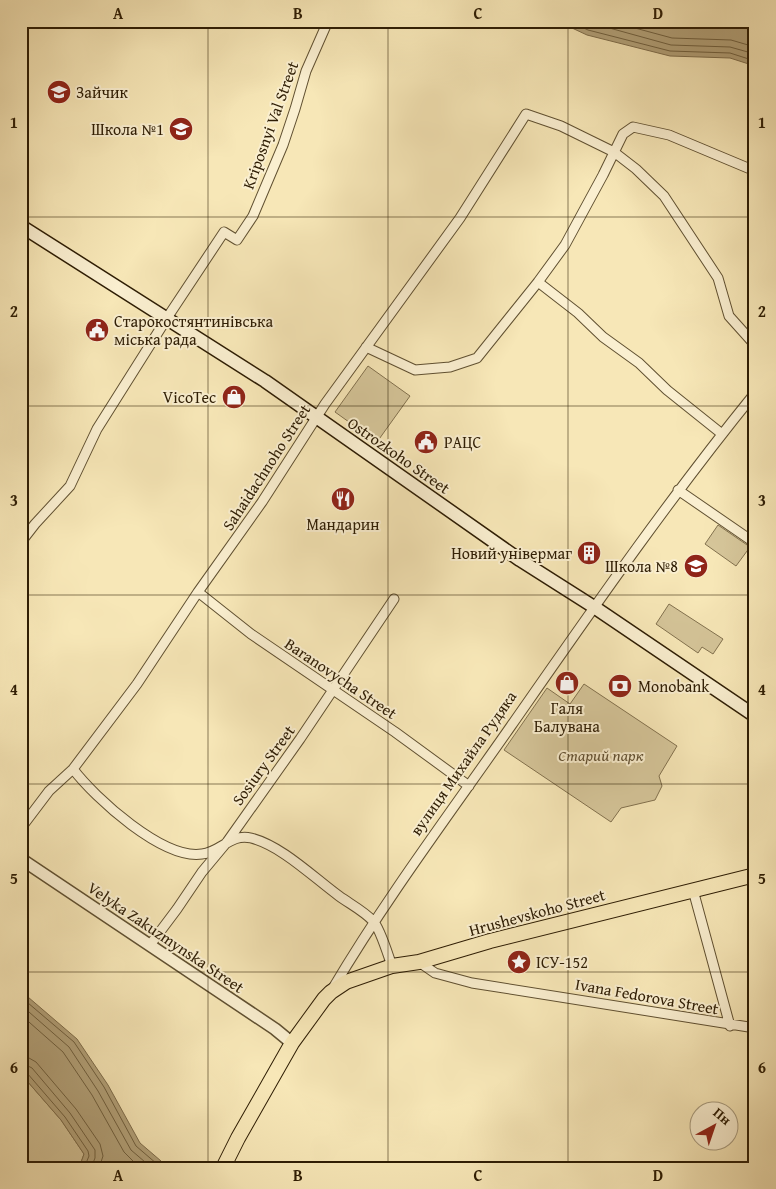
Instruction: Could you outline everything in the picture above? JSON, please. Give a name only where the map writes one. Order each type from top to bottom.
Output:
[{"type":"main road","name":"Ostrozkoho Street","points":[[21,226],[317,416],[520,560],[594,607],[755,716]]},
{"type":"main road","name":"Hrushevskoho Street","points":[[331,992],[361,976],[392,966],[419,962],[490,942],[755,875]]},
{"type":"main road","name":"вулиця Михайла Рудяка","points":[[223,1168],[292,1043],[316,1009],[331,992]]},
{"type":"street","name":"Kriposnyi Val Street","points":[[21,542],[70,486],[97,429],[224,232],[237,240],[253,216],[283,145],[306,71],[328,21]]},
{"type":"street","name":"Sahaidachnoho Street","points":[[21,828],[49,791],[73,769],[136,684],[198,592],[232,546],[317,416],[460,218],[526,114],[561,126],[614,152]]},
{"type":"street","points":[[366,347],[415,370],[450,368],[477,358],[538,282],[565,244],[623,134],[633,127],[669,134],[755,171]]},
{"type":"street","points":[[614,152],[664,196],[718,278],[729,316],[755,345]]},
{"type":"street","points":[[538,282],[639,363],[667,390],[722,434]]},
{"type":"street","name":"вулиця Михайла Рудяка","points":[[331,992],[374,921],[594,607],[678,490],[755,393]]},
{"type":"street","points":[[678,490],[755,542]]},
{"type":"street","name":"Baranovycha Street","points":[[198,592],[251,634],[395,732],[469,786]]},
{"type":"street","name":"Sosiury Street","points":[[150,945],[202,872],[227,842],[394,600]]},
{"type":"street","points":[[73,769],[82,782],[127,822],[159,844],[186,854],[200,855],[213,852],[238,837],[250,838],[268,845],[300,866],[374,921],[392,966]]},
{"type":"street","name":"Velyka Zakuzmynska Street","points":[[21,859],[275,1029],[292,1043]]},
{"type":"street","points":[[693,890],[730,1026]]},
{"type":"street","name":"Ivana Fedorova Street","points":[[419,962],[435,972],[472,983],[730,1026],[755,1028]]},
{"type":"green space","points":[[368,366],[410,396],[377,442],[335,412]]},
{"type":"green space","points":[[718,525],[750,547],[736,566],[705,544]]},
{"type":"green space","points":[[669,604],[723,639],[713,654],[702,647],[698,653],[656,624]]},
{"type":"green space","name":"Старий парк","points":[[584,684],[677,746],[659,776],[662,786],[655,800],[621,808],[611,822],[504,750],[547,688],[570,704]]},
{"type":"green space","points":[[21,1074],[61,1120],[84,1154],[79,1168],[21,1168]]},
{"type":"water","points":[[557,21],[755,21],[755,66],[730,58],[670,56],[587,35]]},
{"type":"water","points":[[21,991],[77,1039],[108,1085],[140,1143],[161,1161],[164,1168],[79,1168],[84,1154],[61,1120],[21,1074]]},
{"type":"place","name":"Зайчик","points":[[59,92]]},
{"type":"place","name":"Школа №1","points":[[181,129]]},
{"type":"place","name":"Старокостянтинівська міська рада","points":[[97,330]]},
{"type":"place","name":"VicoTec","points":[[234,397]]},
{"type":"place","name":"РАЦС","points":[[426,442]]},
{"type":"place","name":"Мандарин","points":[[343,499]]},
{"type":"place","name":"Новий універмаг","points":[[589,553]]},
{"type":"place","name":"Школа №8","points":[[696,566]]},
{"type":"place","name":"Галя Балувана","points":[[567,683]]},
{"type":"place","name":"Monobank","points":[[620,686]]},
{"type":"place","name":"ІСУ-152","points":[[519,962]]}]
